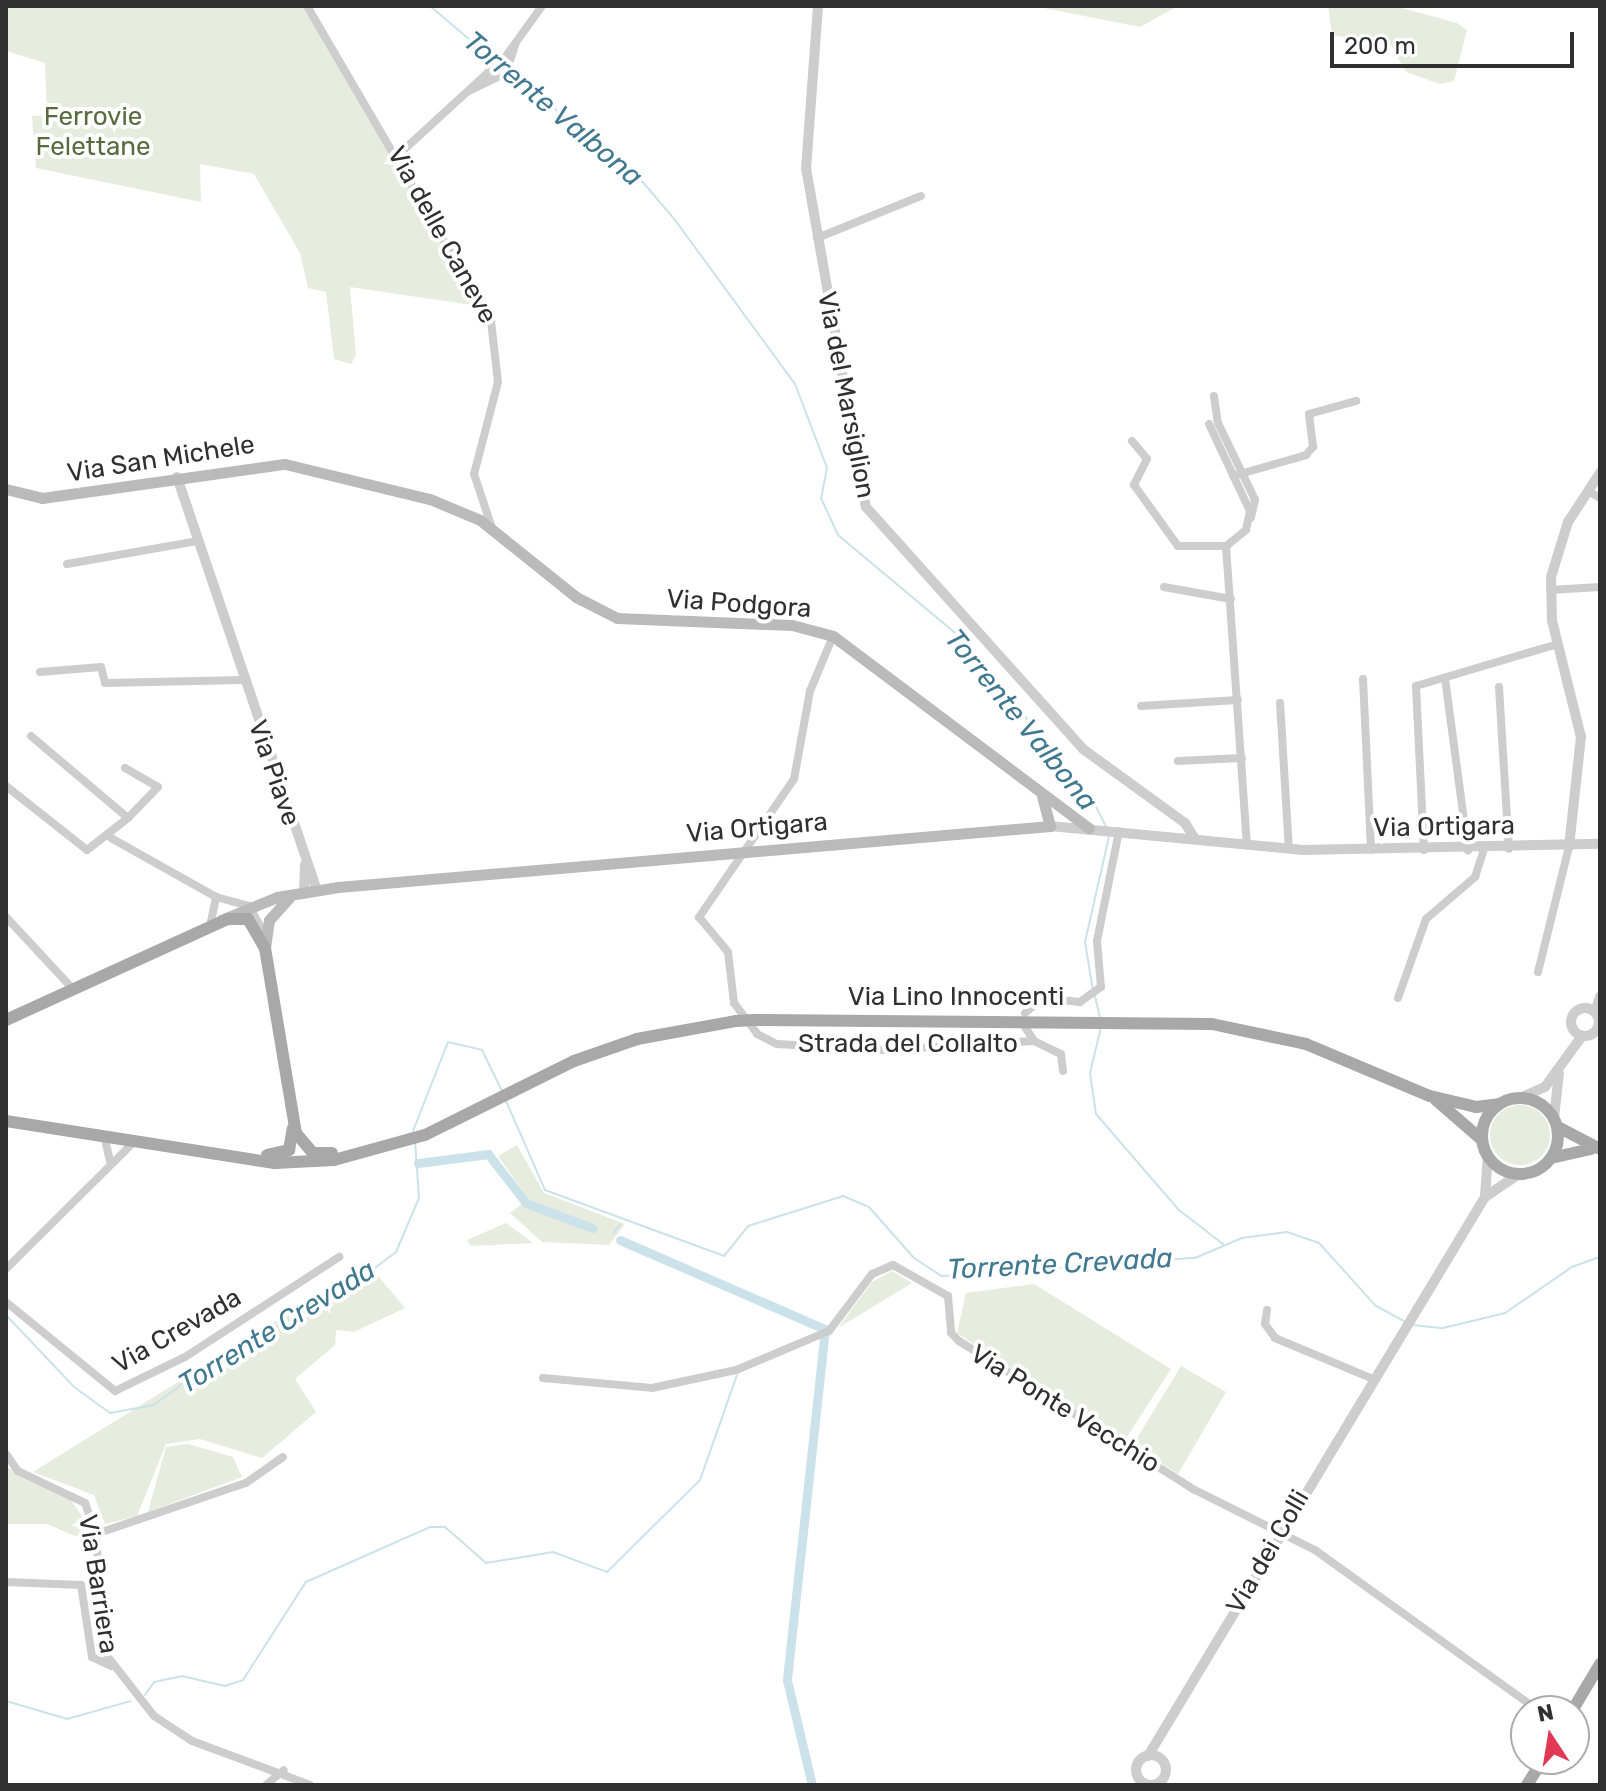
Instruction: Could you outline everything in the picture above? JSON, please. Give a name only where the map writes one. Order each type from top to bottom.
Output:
[{"type":"main road","name":"Via San Michele","points":[[6,489],[42,498],[257,465],[311,466],[430,499],[492,528],[576,597]]},
{"type":"main road","name":"Via Podgora","points":[[576,597],[617,618],[792,625],[833,636],[1057,809],[1093,828]]},
{"type":"main road","points":[[1041,797],[1052,826]]},
{"type":"main road","points":[[1052,826],[1057,809]]},
{"type":"main road","name":"Via Ortigara","points":[[305,893],[398,881],[1052,826]]},
{"type":"main road","points":[[6,1020],[249,906],[305,893]]},
{"type":"main road","points":[[228,1154],[280,1155],[291,1146],[293,1121],[265,948],[271,915],[305,893]]},
{"type":"main road","points":[[209,926],[248,919],[265,948]]},
{"type":"main road","name":"Via Lino Innocenti","points":[[377,1148],[425,1135],[518,1089],[637,1039],[755,1020],[1115,1019],[1259,1032],[1373,1071],[1430,1096],[1476,1107],[1499,1104]]},
{"type":"main road","name":"Via Lino Innocenti","points":[[1430,1096],[1483,1141]]},
{"type":"main road","points":[[1520,1098],[1540,1103],[1556,1122],[1599,1149],[1551,1158],[1519,1174],[1488,1155],[1483,1141],[1486,1120],[1499,1104],[1520,1098]]},
{"type":"main road","points":[[6,1121],[101,1131],[228,1154],[310,1163],[377,1148]]},
{"type":"main road","points":[[293,1121],[313,1153],[377,1148]]},
{"type":"main road","points":[[1551,1158],[1556,1122]]},
{"type":"main road","points":[[1582,1695],[1600,1664]]},
{"type":"street","name":"Via delle Caneve","points":[[307,6],[397,156],[496,336],[496,395],[474,474],[492,528]]},
{"type":"street","points":[[397,156],[502,60],[542,6]]},
{"type":"street","name":"Via del Marsiglion","points":[[818,6],[806,153],[853,461],[872,516],[1083,749],[1185,823],[1195,839]]},
{"type":"street","points":[[466,93],[509,70],[516,43]]},
{"type":"street","points":[[817,238],[921,196]]},
{"type":"street","points":[[1214,396],[1218,423],[1251,518],[1226,546],[1247,845]]},
{"type":"street","points":[[1238,474],[1306,455],[1313,447],[1309,414],[1356,401]]},
{"type":"street","points":[[1209,424],[1238,474]]},
{"type":"street","points":[[1132,441],[1147,459],[1134,485],[1178,546],[1226,546]]},
{"type":"street","points":[[1538,972],[1569,847],[1567,823],[1581,737],[1558,644],[1550,590],[1561,539],[1600,473]]},
{"type":"street","name":"Via Piave","points":[[177,477],[305,865],[305,893]]},
{"type":"street","points":[[1588,491],[1600,498]]},
{"type":"street","points":[[67,564],[197,541]]},
{"type":"street","points":[[1164,587],[1231,599]]},
{"type":"street","points":[[1550,590],[1600,587]]},
{"type":"street","name":"Strada del Collalto","points":[[833,636],[810,691],[798,771],[699,917],[728,952],[734,1003],[762,1038],[883,1050],[1034,1041]]},
{"type":"street","points":[[1424,850],[1415,691],[1445,678],[1558,644]]},
{"type":"street","points":[[40,672],[101,667],[105,683],[243,680]]},
{"type":"street","points":[[1445,678],[1468,850]]},
{"type":"street","points":[[1363,679],[1371,850]]},
{"type":"street","points":[[1499,687],[1509,850]]},
{"type":"street","points":[[1141,706],[1238,700]]},
{"type":"street","points":[[1280,703],[1289,849]]},
{"type":"street","points":[[31,736],[128,818]]},
{"type":"street","points":[[1178,761],[1242,758]]},
{"type":"street","points":[[6,786],[87,850],[111,838],[158,787],[125,768]]},
{"type":"street","points":[[1549,847],[1567,823]]},
{"type":"street","name":"Via Ortigara","points":[[1052,826],[1289,849],[1509,850],[1600,844]]},
{"type":"street","points":[[1025,1013],[1042,998],[1089,998],[1098,991],[1097,941],[1116,831]]},
{"type":"street","points":[[111,838],[216,897],[249,906],[261,920],[265,948]]},
{"type":"street","points":[[1398,998],[1426,919],[1475,877],[1484,850]]},
{"type":"street","points":[[209,926],[216,897]]},
{"type":"street","points":[[6,917],[73,989]]},
{"type":"street","points":[[1520,1098],[1545,1087],[1560,1068],[1578,1034],[1574,1014],[1591,1011],[1599,999]]},
{"type":"street","points":[[1578,1034],[1597,1029],[1591,1011]]},
{"type":"street","points":[[1025,1027],[1034,1041],[1058,1050],[1063,1071]]},
{"type":"street","points":[[1556,1122],[1560,1068]]},
{"type":"street","points":[[101,1131],[110,1161]]},
{"type":"street","points":[[6,1269],[110,1161],[144,1138]]},
{"type":"street","points":[[1485,1197],[1488,1155]]},
{"type":"street","points":[[1485,1197],[1519,1174]]},
{"type":"street","name":"Via dei Colli","points":[[1132,1785],[1136,1773],[1166,1727],[1280,1529],[1485,1197]]},
{"type":"street","name":"Via Crevada","points":[[6,1302],[97,1382],[125,1388],[339,1257]]},
{"type":"street","name":"Via Ponte Vecchio","points":[[543,1378],[652,1388],[736,1370],[829,1331],[872,1274],[893,1265],[948,1296],[951,1333],[959,1341],[1195,1490],[1280,1529]]},
{"type":"street","points":[[1267,1310],[1265,1324],[1275,1338],[1373,1379]]},
{"type":"street","name":"Via Barriera","points":[[6,1454],[18,1471],[85,1503],[96,1534],[101,1636],[111,1666]]},
{"type":"street","points":[[96,1534],[246,1483],[283,1457]]},
{"type":"street","points":[[1280,1529],[1516,1695]]},
{"type":"street","name":"Via Barriera","points":[[6,1582],[81,1585],[92,1657],[111,1666],[173,1731],[284,1770],[310,1785]]},
{"type":"street","name":"Via dei Colli","points":[[1136,1773],[1148,1785],[1165,1776],[1162,1761],[1166,1727]]},
{"type":"street","points":[[1148,1756],[1162,1761]]},
{"type":"street","points":[[266,1785],[284,1770]]},
{"type":"green space","name":"Ferrovie Felettane","points":[[6,6],[303,6],[479,306],[350,287],[356,355],[351,364],[334,359],[326,292],[308,288],[300,253],[254,174],[200,164],[201,202],[36,168],[32,116],[47,115],[45,63],[6,51]]},
{"type":"green space","points":[[1034,6],[1178,6],[1140,27]]},
{"type":"green space","points":[[1328,6],[1395,6],[1457,23],[1467,30],[1454,81],[1440,84],[1406,72],[1391,45],[1332,35]]},
{"type":"green space","points":[[1520,1105],[1532,1107],[1541,1114],[1548,1123],[1548,1147],[1541,1156],[1532,1163],[1520,1165],[1508,1163],[1499,1156],[1492,1147],[1490,1135],[1492,1123],[1499,1114],[1508,1107]]},
{"type":"green space","points":[[517,1145],[544,1193],[625,1224],[609,1245],[542,1242],[510,1213],[528,1199],[498,1156]]},
{"type":"green space","points":[[506,1223],[533,1243],[471,1246],[467,1240]]},
{"type":"green space","points":[[368,1264],[405,1308],[354,1332],[336,1330],[335,1345],[295,1379],[316,1412],[262,1458],[200,1439],[166,1444],[137,1516],[105,1524],[94,1495],[33,1472]]},
{"type":"green space","points":[[892,1271],[912,1283],[838,1328],[872,1282]]},
{"type":"green space","points":[[1034,1284],[1171,1369],[1123,1443],[957,1333],[966,1293]]},
{"type":"green space","points":[[1181,1366],[1226,1392],[1178,1474],[1133,1445]]},
{"type":"green space","points":[[188,1444],[233,1457],[242,1477],[148,1512],[166,1447]]},
{"type":"green space","points":[[6,1467],[66,1493],[91,1529],[75,1536],[47,1524],[6,1524]]},
{"type":"waterway","name":"Torrente Valbona","points":[[430,6],[496,62]]},
{"type":"waterway","name":"Torrente Valbona","points":[[510,73],[635,173],[675,220],[795,384],[827,468],[821,498],[838,535],[960,637],[1091,797],[1106,826]]},
{"type":"waterway","name":"Torrente Valbona","points":[[1093,990],[1085,942],[1109,836]]},
{"type":"waterway","name":"Torrente Valbona","points":[[1095,996],[1100,1017]]},
{"type":"waterway","name":"Torrente Valbona","points":[[1101,1027],[1090,1073],[1096,1114],[1179,1210],[1223,1244]]},
{"type":"waterway","name":"Torrente Crevada","points":[[413,1131],[448,1042],[482,1050],[502,1091]]},
{"type":"waterway","name":"Torrente Crevada","points":[[506,1101],[545,1190],[724,1256],[748,1226],[843,1196],[869,1207],[914,1258],[942,1276],[1195,1258],[1242,1238],[1287,1232],[1319,1243],[1376,1306],[1404,1321]]},
{"type":"waterway","name":"Torrente Crevada","points":[[6,1315],[74,1387],[110,1413],[154,1405],[218,1357],[343,1292],[396,1252],[419,1198],[415,1141]]},
{"type":"waterway","points":[[418,1163],[488,1154],[526,1203],[592,1228]]},
{"type":"waterway","points":[[613,1233],[620,1225]]},
{"type":"waterway","points":[[620,1240],[825,1329],[787,1680],[812,1785]]},
{"type":"waterway","name":"Torrente Crevada","points":[[1413,1325],[1443,1328],[1505,1313],[1572,1267],[1600,1257]]},
{"type":"waterway","points":[[145,1695],[154,1682],[182,1676],[225,1686],[243,1680],[306,1582],[430,1527],[445,1527],[486,1563],[553,1552],[607,1572],[700,1480],[737,1375]]},
{"type":"waterway","points":[[6,1701],[67,1719],[131,1701]]}]
